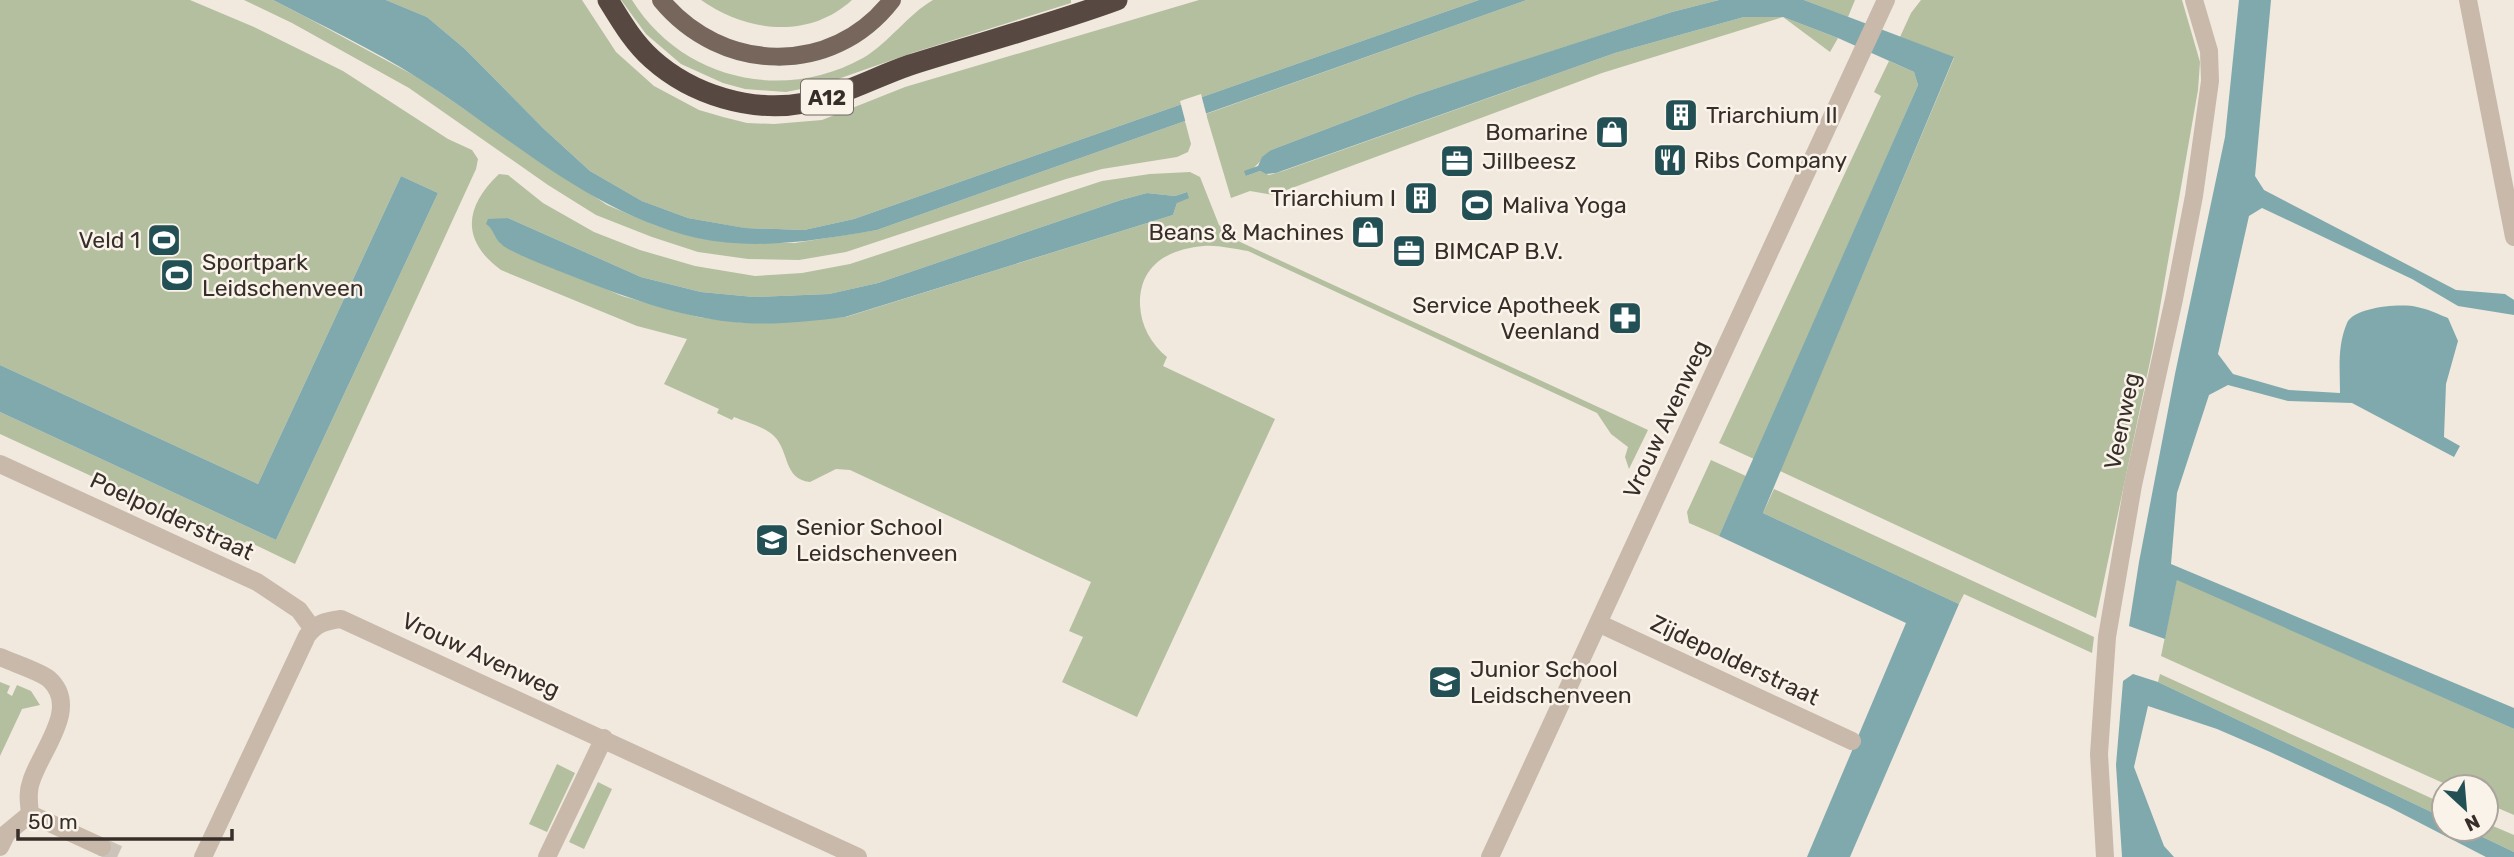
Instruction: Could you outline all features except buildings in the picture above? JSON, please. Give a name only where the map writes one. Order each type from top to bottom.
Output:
[{"type":"highway","name":"A12","points":[[608,0],[624,27],[640,46],[652,59],[677,76],[704,91],[722,97],[776,105],[821,99],[910,65],[1117,0]]},
{"type":"main road","points":[[661,0],[679,20],[706,39],[741,53],[774,57],[805,54],[836,44],[862,29],[892,0]]},
{"type":"street","name":"Vrouw Avenweg","points":[[1493,856],[1886,0]]},
{"type":"street","name":"Veenweg","points":[[2105,857],[2099,754],[2107,636],[2133,485],[2194,196],[2210,81],[2209,51],[2194,0]]},
{"type":"street","points":[[2468,0],[2514,237]]},
{"type":"street","name":"Poelpolderstraat","points":[[0,464],[257,582],[299,610],[312,628]]},
{"type":"street","name":"Vrouw Avenweg","points":[[312,628],[326,621],[341,619],[858,857]]},
{"type":"street","name":"Zijdepolderstraat","points":[[1598,623],[1852,741]]},
{"type":"street","points":[[203,857],[312,628]]},
{"type":"street","points":[[0,657],[49,679],[62,700],[61,714],[31,782],[28,796],[30,814]]},
{"type":"street","points":[[547,857],[604,738]]},
{"type":"street","points":[[0,847],[7,833],[30,814]]},
{"type":"street","points":[[30,814],[102,847]]},
{"type":"green space","name":"Sportpark Leidschenveen","points":[[0,0],[190,0],[254,27],[343,71],[448,139],[472,150],[478,159],[476,169],[295,564],[247,541],[241,545],[0,434],[0,412],[276,540],[438,193],[401,176],[258,484],[0,365]]},
{"type":"green space","points":[[244,0],[273,0],[304,16],[417,77],[607,205],[657,226],[699,238],[746,243],[795,243],[877,230],[1185,121],[1191,144],[1188,152],[1177,157],[1102,169],[1066,179],[846,252],[799,260],[748,259],[698,252],[596,215],[548,185],[409,88],[292,23]]},
{"type":"green space","points":[[386,0],[582,0],[616,52],[654,86],[699,110],[747,123],[774,124],[822,120],[905,87],[1199,0],[1479,0],[854,219],[804,230],[744,228],[688,218],[642,201],[590,171],[465,49],[427,17]]},
{"type":"green space","points":[[621,0],[632,0],[653,27],[677,49],[705,65],[736,76],[767,80],[800,79],[832,72],[863,58],[933,0],[1071,0],[1071,3],[821,85],[786,92],[745,89],[723,83],[681,64],[646,34]]},
{"type":"green space","points":[[701,0],[852,0],[835,13],[816,21],[777,27],[738,19]]},
{"type":"green space","points":[[1527,0],[1719,0],[1672,12],[1416,95],[1271,150],[1246,176],[1260,171],[1269,175],[1283,171],[1615,53],[1744,17],[1783,17],[1602,73],[1273,195],[1250,191],[1231,198],[1206,114]]},
{"type":"green space","points":[[1804,0],[1855,0],[1848,17]]},
{"type":"green space","points":[[1921,0],[2182,0],[2200,62],[2198,90],[2153,347],[2096,618],[1780,471],[1954,58],[1900,37],[1911,13]]},
{"type":"green space","points":[[1783,17],[1838,38],[1830,52]]},
{"type":"green space","points":[[1889,61],[1914,72],[1918,85],[1754,459],[1719,443],[1881,96],[1874,92]]},
{"type":"green space","points":[[1190,172],[1200,177],[1219,225],[1238,241],[1648,430],[1629,469],[1625,457],[1628,447],[1611,434],[1597,413],[1248,251],[1204,246],[1167,256],[1150,270],[1144,280],[1140,305],[1148,334],[1167,357],[1163,366],[1275,419],[1137,717],[1062,682],[1083,637],[1069,631],[1091,582],[850,470],[836,469],[810,482],[801,480],[791,470],[779,442],[770,433],[734,417],[732,420],[717,413],[719,409],[664,384],[687,339],[637,326],[501,270],[479,247],[472,224],[474,211],[487,186],[499,174],[508,175],[543,203],[594,232],[640,250],[695,266],[755,276],[802,273],[850,264],[1102,181]],"holes":[[[1187,192],[1177,203],[1173,215],[846,317],[745,323],[698,317],[622,296],[501,244],[491,227],[494,220],[508,218],[641,277],[701,292],[754,297],[829,294],[878,283],[1147,193],[1175,196]]]},
{"type":"green space","points":[[1711,460],[1746,476],[1719,536],[1689,523],[1687,512]]},
{"type":"green space","points":[[1774,489],[2094,637],[2092,653],[1964,594],[1959,604],[1763,513]]},
{"type":"green space","points":[[2177,579],[2514,729],[2514,815],[2500,809],[2500,773],[2430,773],[2430,777],[2161,656]]},
{"type":"green space","points":[[2160,674],[2430,798],[2430,811],[2158,682]]},
{"type":"green space","points":[[0,682],[10,686],[7,693],[12,696],[17,685],[31,691],[40,705],[22,709],[0,756]]},
{"type":"green space","points":[[557,764],[575,773],[547,832],[529,824]]},
{"type":"green space","points":[[598,782],[612,789],[584,849],[569,842]]},
{"type":"green space","points":[[2500,829],[2514,835],[2514,852],[2495,843],[2500,843]]},
{"type":"water","points":[[273,0],[386,0],[427,17],[465,49],[590,171],[642,201],[688,218],[745,228],[804,230],[854,219],[1479,0],[1527,0],[877,230],[787,243],[742,244],[697,238],[658,227],[621,211],[552,170],[401,67]]},
{"type":"water","points":[[1719,0],[1804,0],[1954,57],[1763,513],[1959,604],[1850,857],[1807,857],[1906,623],[1719,536],[1918,85],[1914,72],[1783,17],[1744,17],[1615,53],[1276,173],[1266,174],[1260,171],[1246,176],[1244,171],[1258,166],[1262,157],[1271,150],[1416,95],[1672,12]]},
{"type":"water","points":[[2239,0],[2271,0],[2255,176],[2264,190],[2456,290],[2505,294],[2514,300],[2514,315],[2458,306],[2412,279],[2262,208],[2249,216],[2218,354],[2233,374],[2289,390],[2340,393],[2342,341],[2351,318],[2368,310],[2390,306],[2425,309],[2448,318],[2458,341],[2446,384],[2444,437],[2460,446],[2454,457],[2352,403],[2288,401],[2228,385],[2209,395],[2177,493],[2171,564],[2514,708],[2514,729],[2177,580],[2165,639],[2129,626],[2175,374],[2225,137]]},
{"type":"water","points":[[401,176],[438,193],[276,540],[0,412],[0,365],[258,484]]},
{"type":"water","points":[[1187,192],[1189,198],[1177,203],[1173,215],[845,317],[782,323],[721,321],[630,298],[513,251],[499,242],[486,224],[488,219],[508,218],[641,277],[701,292],[754,297],[829,294],[878,283],[1121,200],[1147,193],[1175,196]]},
{"type":"water","points":[[2133,674],[2158,682],[2430,811],[2430,828],[2268,751],[2217,729],[2148,706],[2134,767],[2164,846],[2174,857],[2122,857],[2116,765],[2123,681]]},
{"type":"water","points":[[2459,843],[2495,843],[2514,852],[2514,857],[2486,857]]},
{"type":"pier","points":[[1201,94],[1207,117],[1186,124],[1180,101]]},
{"type":"tunnel","points":[[102,847],[124,857]]},
{"type":"place","name":"Triarchium II","points":[[1681,115]]},
{"type":"place","name":"Bomarine","points":[[1612,132]]},
{"type":"place","name":"Ribs Company","points":[[1670,160]]},
{"type":"place","name":"Jillbeesz","points":[[1457,161]]},
{"type":"place","name":"Triarchium I","points":[[1421,198]]},
{"type":"place","name":"Maliva Yoga","points":[[1477,205]]},
{"type":"place","name":"Beans & Machines","points":[[1368,232]]},
{"type":"place","name":"Veld 1","points":[[164,240]]},
{"type":"place","name":"BIMCAP B.V.","points":[[1409,251]]},
{"type":"place","name":"Sportpark Leidschenveen","points":[[177,275]]},
{"type":"place","name":"Service Apotheek Veenland","points":[[1625,318]]},
{"type":"place","name":"Senior School Leidschenveen","points":[[772,540]]},
{"type":"place","name":"Junior School Leidschenveen","points":[[1445,682]]}]
